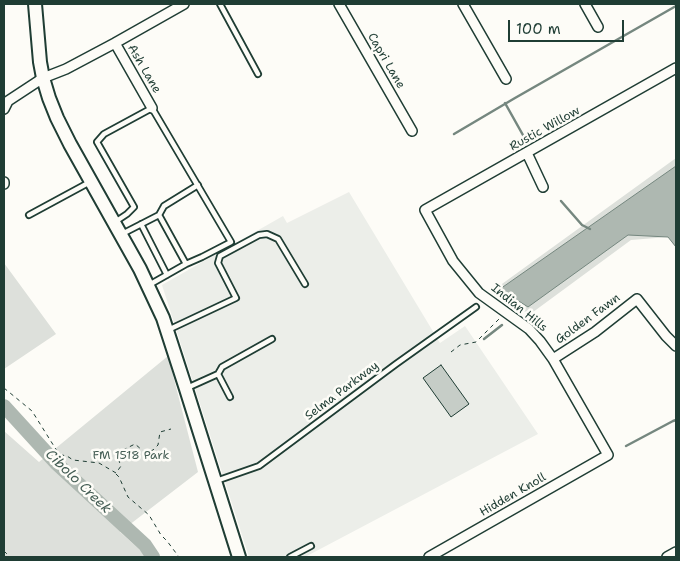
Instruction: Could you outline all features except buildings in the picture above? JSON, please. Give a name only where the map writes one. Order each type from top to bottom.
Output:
[{"type":"main road","points":[[36,4],[40,62],[43,78],[57,118],[148,285],[167,331],[239,557]]},
{"type":"street","points":[[4,110],[8,101],[43,78],[66,69],[184,4]]},
{"type":"street","name":"Capri Lane","points":[[339,4],[412,131]]},
{"type":"street","points":[[463,4],[506,79]]},
{"type":"street","points":[[585,4],[598,28]]},
{"type":"street","name":"Ash Lane","points":[[115,43],[152,108]]},
{"type":"street","name":"Rustic Willow","points":[[425,210],[676,68]]},
{"type":"street","points":[[527,153],[543,187]]},
{"type":"street","name":"Indian Hills","points":[[425,210],[453,261],[479,293],[529,330],[540,341],[553,359],[608,455]]},
{"type":"street","name":"Golden Fawn","points":[[553,359],[594,332],[637,299],[676,346]]},
{"type":"street","name":"Hidden Knoll","points":[[430,557],[608,455]]},
{"type":"street","points":[[667,557],[676,552]]},
{"type":"lane","points":[[220,4],[258,74]]},
{"type":"lane","points":[[114,223],[134,208],[97,142],[104,134],[152,108],[231,242],[148,285]]},
{"type":"lane","points":[[29,216],[91,181]]},
{"type":"lane","points":[[121,235],[159,215],[164,206],[198,185]]},
{"type":"lane","points":[[159,215],[186,264]]},
{"type":"lane","points":[[141,224],[167,274]]},
{"type":"lane","points":[[167,331],[236,298],[218,263],[220,256],[260,235],[267,234],[278,239],[305,284]]},
{"type":"lane","name":"Selma Parkway","points":[[215,481],[259,466],[476,307]]},
{"type":"lane","points":[[186,389],[218,374],[222,367],[272,339]]},
{"type":"lane","points":[[218,374],[230,397]]},
{"type":"lane","points":[[290,557],[311,546]]},
{"type":"path","points":[[451,352],[460,345],[476,342],[506,312]]},
{"type":"path","points":[[4,388],[32,411],[57,451],[62,455],[73,460],[99,463],[116,474],[128,496],[149,515],[178,557]]},
{"type":"path","points":[[116,474],[121,466],[117,456],[119,452],[135,444],[147,452],[153,450],[158,444],[160,432],[170,429]]},
{"type":"path","points":[[4,551],[10,557]]},
{"type":"shaded area","points":[[676,166],[676,247],[668,237],[628,235],[528,307],[500,289]]},
{"type":"shaded area","points":[[349,192],[440,343],[465,326],[538,434],[305,557],[249,557],[162,285],[283,216],[287,223]]},
{"type":"green space","points":[[676,158],[676,248],[668,237],[631,240],[529,315],[495,289]]},
{"type":"green space","points":[[4,263],[56,334],[4,369]]},
{"type":"green space","name":"FM 1518 Park","points":[[168,356],[198,472],[120,532],[148,557],[4,557],[4,431],[39,462]]},
{"type":"waterway","points":[[454,134],[676,6]]},
{"type":"waterway","points":[[505,103],[528,144]]},
{"type":"waterway","points":[[561,201],[582,225],[590,229]]},
{"type":"waterway","points":[[484,339],[502,325]]},
{"type":"waterway","name":"Cibolo Creek","points":[[4,406],[56,463],[145,545],[153,557]]},
{"type":"waterway","points":[[626,446],[676,420]]}]
